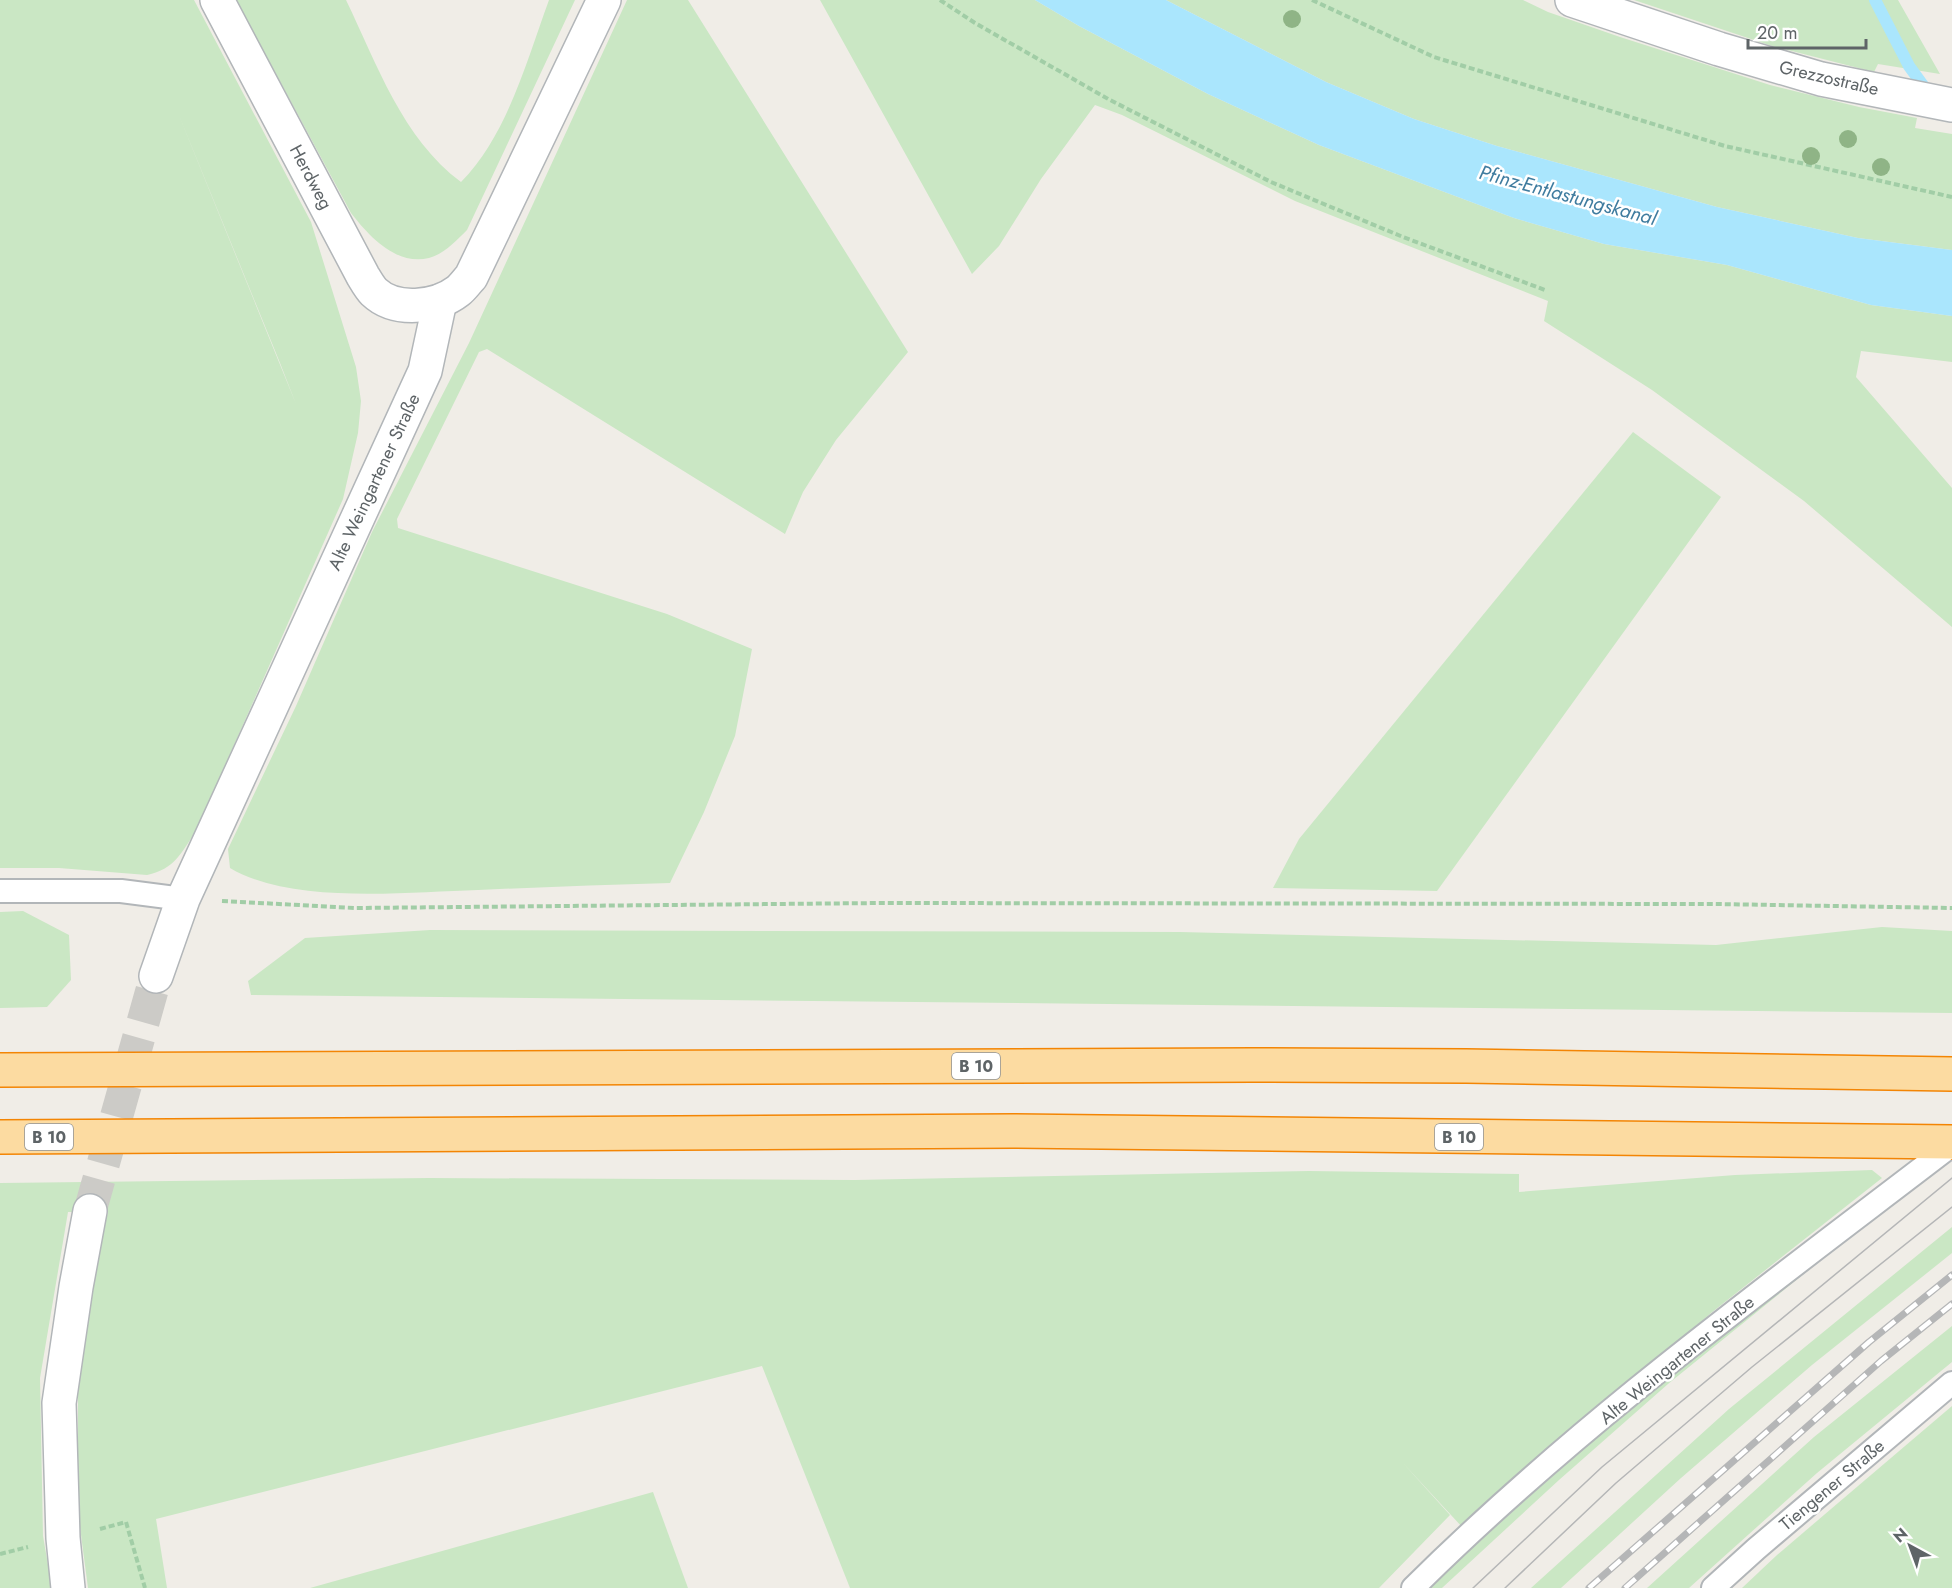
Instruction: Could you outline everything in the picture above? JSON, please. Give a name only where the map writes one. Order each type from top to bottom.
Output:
[{"type":"highway","name":"B 10","points":[[0,1070],[1288,1065],[1952,1074]]},
{"type":"highway","name":"B 10","points":[[0,1137],[1137,1131],[1952,1143]]},
{"type":"highway","points":[[0,1148],[99,1136]]},
{"type":"street","name":"Herdweg","points":[[217,0],[373,292],[390,302],[407,305],[440,301]]},
{"type":"street","points":[[440,301],[458,291],[471,277],[480,261],[604,0]]},
{"type":"street","name":"Grezzostraße","points":[[1572,0],[1821,79],[1952,105]]},
{"type":"street","name":"Alte Weingartener Straße","points":[[156,976],[183,899],[425,371],[440,301]]},
{"type":"street","points":[[68,1588],[63,1538],[59,1403],[90,1211]]},
{"type":"lane","points":[[0,891],[121,891],[183,899]]},
{"type":"lane","name":"Alte Weingartener Straße","points":[[1413,1588],[1450,1551],[1537,1474],[1630,1396],[1952,1143]]},
{"type":"lane","name":"Tiengener Straße","points":[[1713,1588],[1952,1383]]},
{"type":"path","points":[[940,0],[975,23],[1110,100],[1271,182],[1403,237],[1545,290]]},
{"type":"path","points":[[1312,0],[1434,57],[1725,146],[1952,197]]},
{"type":"path","points":[[183,899],[355,909],[880,903],[1715,904],[1952,908]]},
{"type":"path","points":[[63,1538],[126,1522],[145,1588]]},
{"type":"green space","points":[[0,0],[194,0],[311,222],[356,367],[361,401],[358,433],[343,499],[196,831],[181,853],[164,869],[147,875],[59,868],[0,868]],"holes":[[[176,108],[280,363],[296,404]]]},
{"type":"green space","points":[[236,0],[346,0],[380,74],[407,122],[440,164],[461,182],[491,143],[503,120],[524,72],[549,0],[575,0],[467,230],[440,253],[429,258],[417,259],[405,258],[384,247],[351,213]]},
{"type":"green space","points":[[627,0],[688,0],[908,352],[836,440],[803,492],[785,534],[487,349],[479,352],[397,519],[398,528],[667,614],[752,649],[735,736],[704,812],[670,883],[351,894],[317,892],[256,880],[230,868],[228,849],[296,706],[372,532],[469,343]]},
{"type":"green space","points":[[820,0],[1035,0],[1079,26],[1208,94],[1319,145],[1514,218],[1604,244],[1727,265],[1871,305],[1952,316],[1952,362],[1861,351],[1856,377],[1952,488],[1952,627],[1804,501],[1652,390],[1544,321],[1548,301],[1295,201],[1122,115],[1095,105],[1041,179],[999,246],[972,274]]},
{"type":"green space","points":[[1166,0],[1523,0],[1548,12],[1620,37],[1770,85],[1859,107],[1917,118],[1915,128],[1952,134],[1952,250],[1858,238],[1717,207],[1497,146],[1414,119],[1326,82]]},
{"type":"green space","points":[[1634,0],[1898,0],[1940,74],[1878,64],[1874,72],[1772,46]]},
{"type":"green space","points":[[1633,432],[1721,497],[1437,891],[1273,888],[1299,839]]},
{"type":"green space","points":[[23,911],[69,935],[71,980],[47,1007],[0,1008],[0,912]]},
{"type":"green space","points":[[1882,927],[1952,931],[1952,1013],[251,995],[248,981],[305,938],[430,930],[1180,932],[1716,945]]},
{"type":"green space","points":[[1872,1170],[1882,1178],[1711,1313],[1463,1528],[1403,1463],[1450,1515],[1379,1588],[850,1588],[762,1366],[156,1519],[167,1588],[88,1588],[78,1512],[78,1366],[94,1269],[108,1212],[68,1212],[40,1378],[43,1536],[52,1588],[0,1588],[0,1183],[429,1178],[855,1180],[1309,1171],[1519,1174],[1519,1192],[1735,1175]]},
{"type":"green space","points":[[1952,1227],[1952,1253],[1812,1365],[1681,1478],[1561,1588],[1531,1588],[1729,1409]]},
{"type":"green space","points":[[1816,1264],[1668,1384],[1442,1588],[1428,1588],[1638,1402],[1723,1333]]},
{"type":"green space","points":[[1952,1326],[1952,1362],[1817,1473],[1689,1588],[1647,1588],[1814,1437]]},
{"type":"green space","points":[[1952,1406],[1952,1588],[1742,1588],[1777,1555]]},
{"type":"green space","points":[[653,1492],[688,1588],[310,1588]]},
{"type":"water","name":"Pfinz-Entlastungskanal","points":[[1035,0],[1166,0],[1326,82],[1414,119],[1497,146],[1717,207],[1858,238],[1952,250],[1952,316],[1871,305],[1727,265],[1604,244],[1514,218],[1319,145],[1208,94],[1079,26]]},
{"type":"waterway","points":[[1875,0],[1909,66],[1930,95]]},
{"type":"tunnel","points":[[90,1211],[156,976]]},
{"type":"tram line","points":[[1473,1588],[1602,1467],[1952,1178]]},
{"type":"tram line","points":[[1505,1588],[1616,1483],[1752,1367],[1952,1207]]},
{"type":"railway","points":[[1589,1588],[1869,1342],[1952,1275]]},
{"type":"railway","points":[[1625,1588],[1881,1361],[1952,1304]]}]
